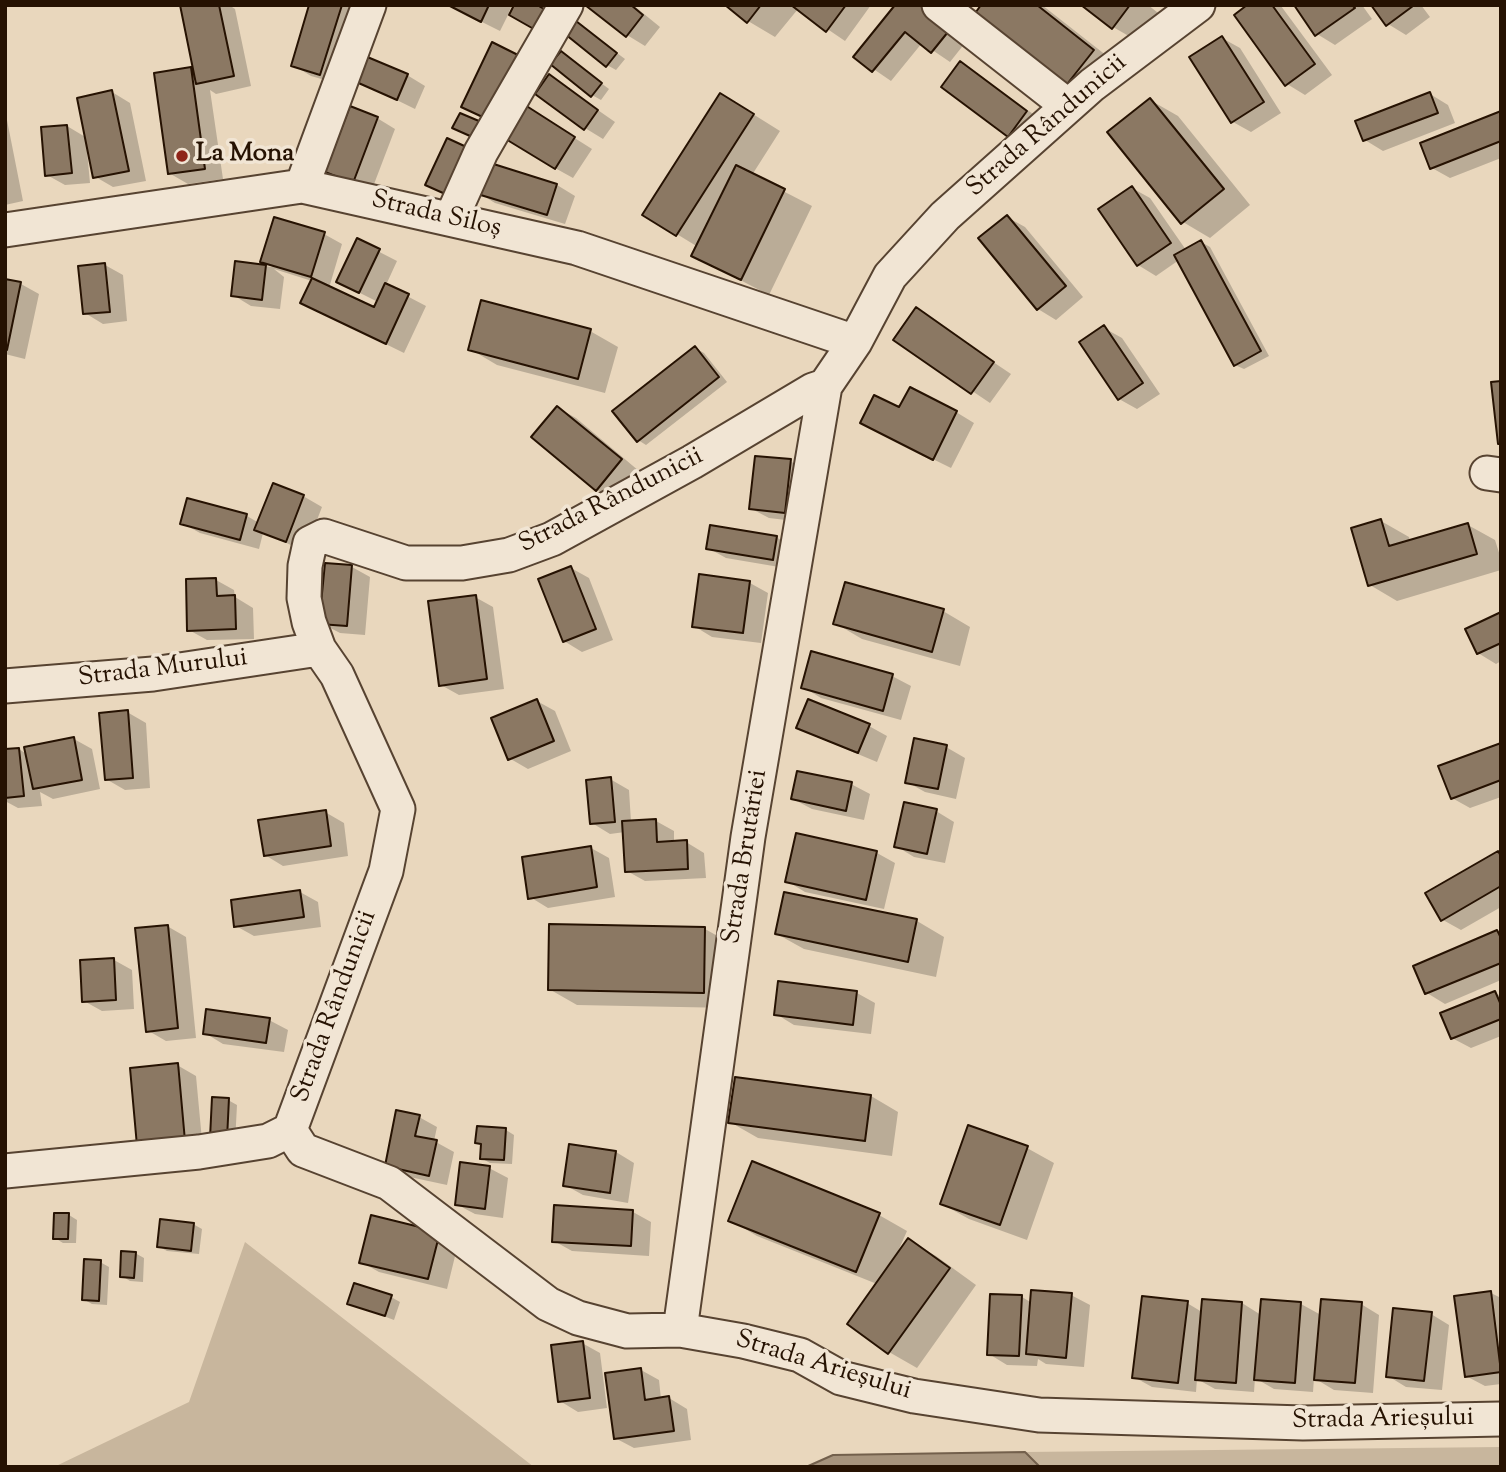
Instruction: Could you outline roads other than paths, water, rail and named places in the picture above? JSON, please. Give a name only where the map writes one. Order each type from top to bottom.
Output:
[{"type":"street","points":[[302,186],[369,5]]},
{"type":"street","points":[[451,219],[481,152],[566,5]]},
{"type":"street","points":[[939,5],[1068,106]]},
{"type":"street","name":"Strada Rândunicii","points":[[290,1130],[386,871],[398,808],[337,676],[319,649],[309,622],[304,598],[305,566],[310,543],[324,536],[407,564],[462,563],[509,555],[552,538],[692,462],[813,390],[825,386],[855,342],[890,276],[945,216],[1092,85],[1198,5]]},
{"type":"street","name":"Strada Siloș","points":[[5,230],[302,186],[577,248],[855,342]]},
{"type":"street","name":"Strada Brutăriei","points":[[680,1330],[748,837],[825,386]]},
{"type":"street","name":"Strada Murului","points":[[5,686],[153,674],[319,649]]},
{"type":"street","points":[[5,1171],[199,1152],[268,1141],[290,1130]]},
{"type":"street","name":"Strada Arieșului","points":[[290,1130],[303,1150],[389,1183],[548,1304],[578,1318],[628,1331],[680,1330],[743,1341],[800,1355],[841,1378],[914,1396],[1039,1415],[1303,1423],[1501,1419]]},
{"type":"place","name":"La Mona","points":[[182,156]]}]
